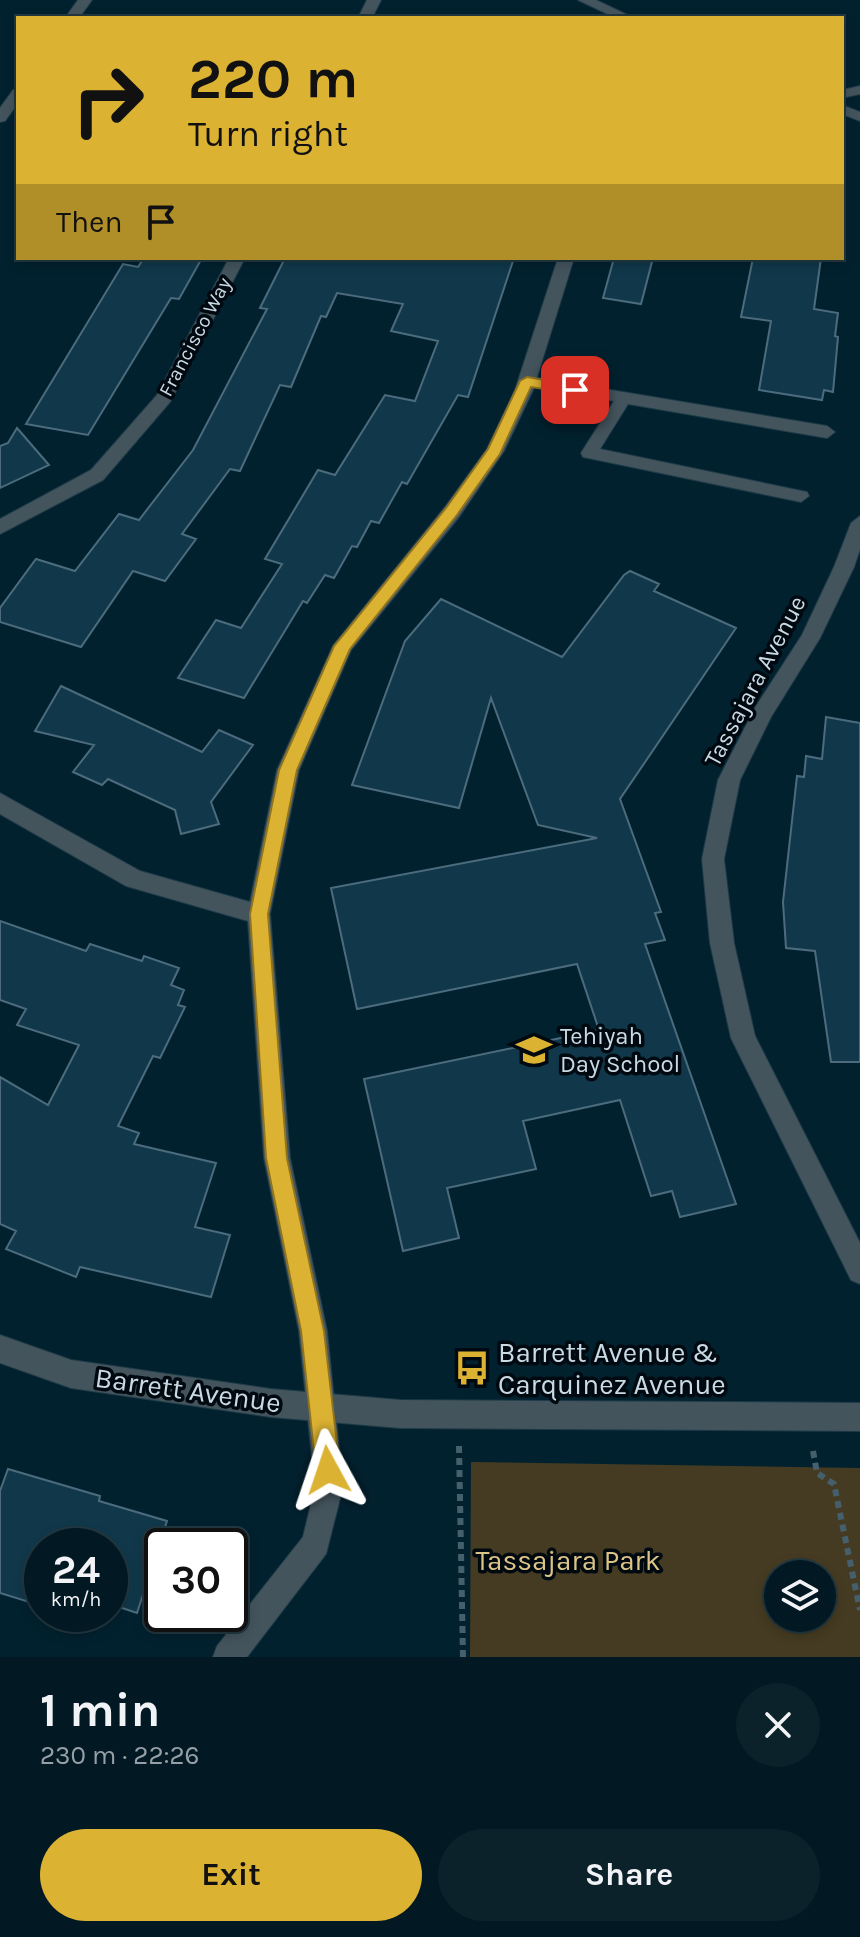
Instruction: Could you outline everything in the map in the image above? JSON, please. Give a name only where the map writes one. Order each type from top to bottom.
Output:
[{"type":"street","points":[[585,0],[622,16]]},
{"type":"street","points":[[0,118],[16,96]]},
{"type":"street","name":"Francisco Way","points":[[0,527],[97,475],[164,398],[236,260]]},
{"type":"street","points":[[228,1657],[316,1544],[329,1487],[313,1331],[277,1158],[259,914],[288,770],[343,646],[452,512],[495,451],[527,381],[565,260]]},
{"type":"street","name":"Tassajara Avenue","points":[[860,523],[844,567],[810,638],[763,712],[729,780],[713,859],[722,943],[743,1038],[860,1271]]},
{"type":"street","points":[[0,802],[27,821],[134,879],[259,914]]},
{"type":"street","name":"Barrett Avenue","points":[[0,1349],[71,1374],[322,1407],[458,1416],[860,1417]]},
{"type":"lane","points":[[527,381],[827,432]]},
{"type":"lane","points":[[624,398],[589,453],[801,496]]},
{"type":"path","points":[[458,1416],[463,1657]]},
{"type":"path","points":[[807,1416],[817,1473],[834,1484],[860,1610]]},
{"type":"green space","name":"Tassajara Park","points":[[471,1462],[860,1468],[860,1657],[470,1657]]},
{"type":"building","points":[[143,260],[201,260],[179,299],[171,298],[88,435],[26,424],[123,264],[138,267]]},
{"type":"building","points":[[284,260],[513,260],[468,397],[458,395],[407,484],[402,482],[379,523],[371,521],[357,547],[352,546],[334,578],[325,575],[307,603],[303,601],[244,698],[178,678],[216,620],[241,628],[282,564],[265,559],[318,470],[335,475],[385,395],[415,401],[438,341],[391,331],[403,304],[337,293],[326,317],[321,316],[291,387],[280,385],[240,471],[230,469],[182,534],[196,539],[165,581],[133,571],[81,647],[0,622],[0,608],[36,559],[75,571],[119,514],[139,520],[193,450],[267,309],[260,308]]},
{"type":"building","points":[[613,260],[652,260],[641,304],[603,298]]},
{"type":"building","points":[[753,260],[821,260],[814,309],[838,313],[833,392],[824,390],[822,400],[759,390],[771,321],[741,317]]},
{"type":"building","points":[[17,428],[49,465],[0,488],[0,446],[8,443]]},
{"type":"building","points":[[630,571],[659,584],[654,591],[736,628],[620,799],[661,912],[655,913],[665,940],[645,944],[736,1204],[680,1217],[672,1191],[651,1196],[620,1100],[523,1121],[536,1169],[447,1188],[459,1238],[403,1251],[364,1079],[599,1030],[577,964],[357,1009],[331,888],[597,838],[538,825],[491,698],[459,808],[352,785],[405,641],[441,599],[562,657]]},
{"type":"building","points":[[61,686],[202,752],[219,730],[253,745],[211,802],[219,824],[181,834],[175,810],[108,779],[102,785],[73,772],[94,745],[35,731]]},
{"type":"building","points":[[826,717],[860,723],[860,1062],[831,1062],[815,951],[786,948],[783,902],[797,776],[804,777],[806,756],[822,759]]},
{"type":"building","points":[[0,921],[86,951],[90,944],[142,961],[144,956],[179,968],[171,985],[184,990],[178,1005],[185,1007],[160,1058],[153,1056],[118,1126],[139,1133],[134,1144],[216,1163],[195,1227],[230,1235],[211,1297],[80,1267],[76,1277],[6,1249],[16,1231],[0,1224],[0,1077],[48,1105],[79,1045],[17,1025],[26,1009],[0,1000]]},
{"type":"building","points":[[8,1469],[100,1496],[99,1501],[167,1521],[165,1528],[144,1528],[144,1592],[137,1613],[128,1610],[128,1528],[24,1528],[24,1600],[0,1593],[0,1491]]},
{"type":"place","name":"Tehiyah Day School","points":[[534,1050]]},
{"type":"place","name":"Barrett Avenue & Carquinez Avenue","points":[[472,1368]]},
{"type":"route","points":[[328,1470],[313,1331],[277,1158],[259,914],[288,770],[343,646],[452,512],[495,451],[527,381],[575,390]]}]
